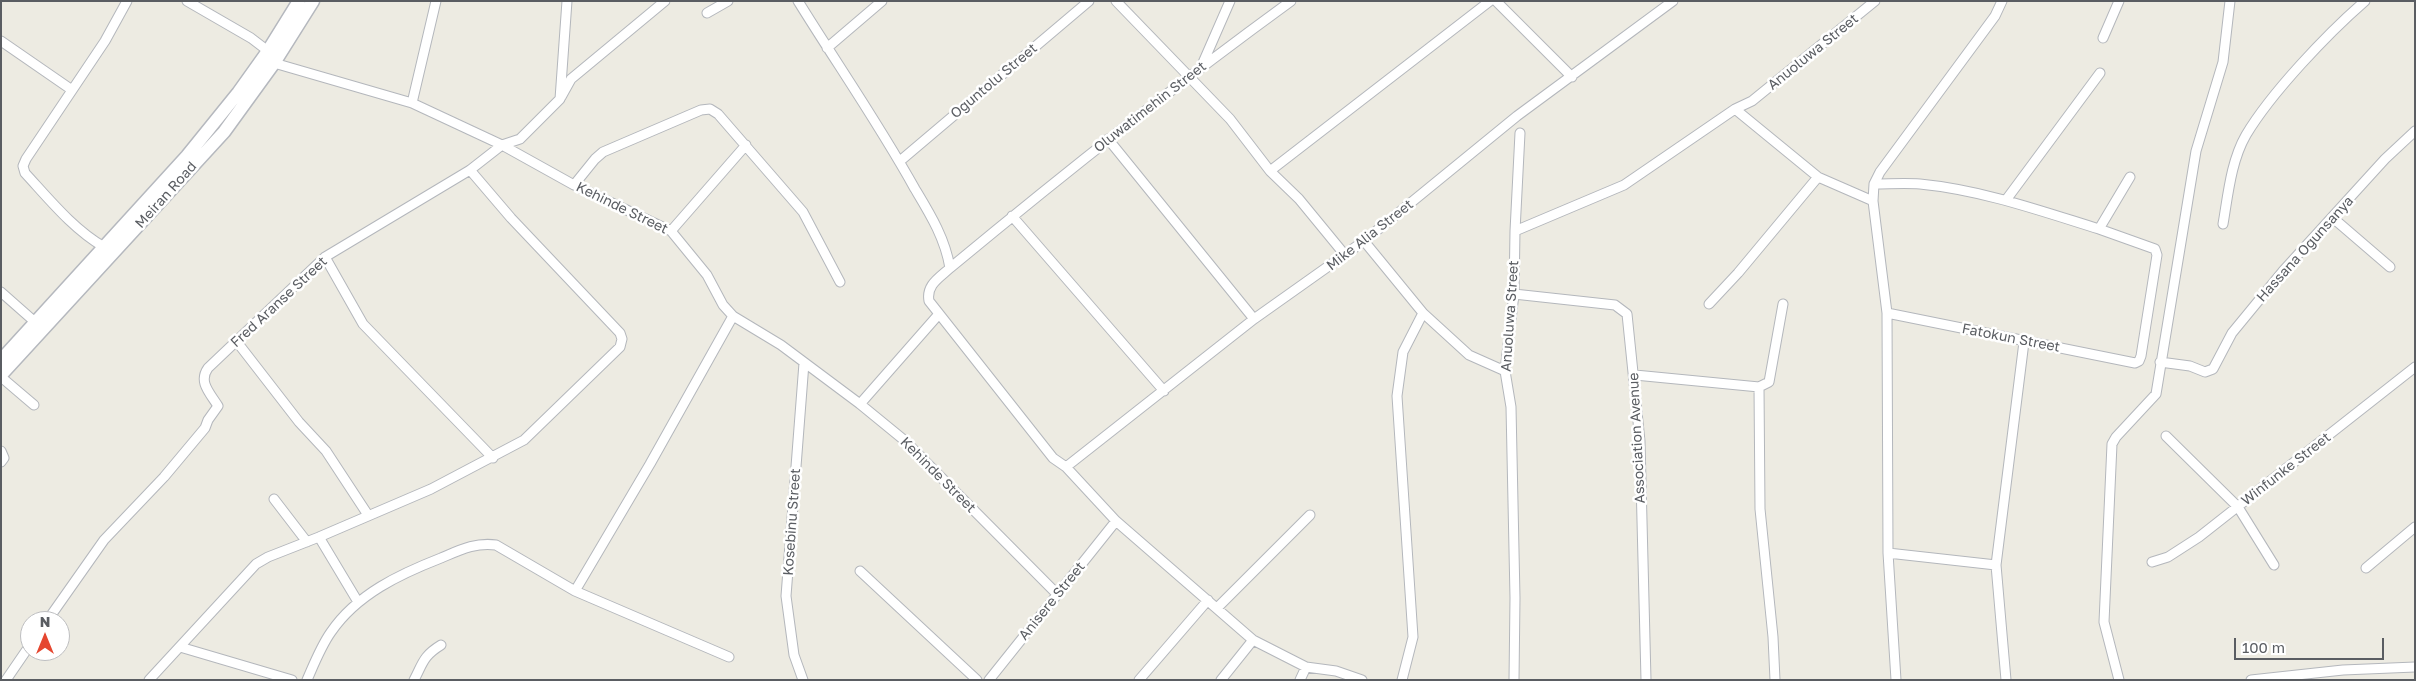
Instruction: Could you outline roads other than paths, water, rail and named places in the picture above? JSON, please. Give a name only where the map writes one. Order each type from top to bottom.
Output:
[{"type":"main road","name":"Meiran Road","points":[[1,360],[187,156],[238,93],[268,51],[299,1]]},
{"type":"main road","name":"Meiran Road","points":[[1,376],[224,132],[274,63],[313,1]]},
{"type":"street","points":[[104,247],[92,240],[65,215],[25,173],[23,166],[105,40],[127,1]]},
{"type":"street","points":[[187,1],[251,38],[268,51]]},
{"type":"street","points":[[412,104],[436,1]]},
{"type":"street","points":[[560,99],[567,1]]},
{"type":"street","name":"Fred Aranse Street","points":[[54,611],[96,550],[164,477],[205,428],[218,406],[203,382],[204,375],[237,342],[325,257],[470,170],[502,145],[520,139],[560,99],[571,79],[665,1]]},
{"type":"street","points":[[707,13],[728,1]]},
{"type":"street","points":[[798,1],[900,161],[940,234],[948,254],[950,268]]},
{"type":"street","points":[[827,48],[882,1]]},
{"type":"street","name":"Oguntolu Street","points":[[900,161],[1089,1]]},
{"type":"street","points":[[1116,1],[1188,78],[1230,119],[1270,171],[1299,199],[1345,255]]},
{"type":"street","points":[[1201,66],[1230,1]]},
{"type":"street","name":"Oluwatimehin Street","points":[[940,314],[929,301],[928,294],[931,285],[950,268],[1012,216],[1201,66],[1291,1]]},
{"type":"street","points":[[1270,171],[1490,1]]},
{"type":"street","points":[[1496,1],[1572,77]]},
{"type":"street","name":"Mike Alia Street","points":[[1066,468],[1254,319],[1364,241],[1517,116],[1673,1]]},
{"type":"street","name":"Anuoluwa Street","points":[[1514,680],[1515,598],[1511,407],[1505,371],[1514,294],[1515,231],[1624,185],[1735,110],[1752,102],[1875,1]]},
{"type":"street","points":[[1896,680],[1888,553],[1887,313],[1873,201],[1874,184],[1880,172],[1995,16],[2002,1]]},
{"type":"street","points":[[2104,38],[2119,1]]},
{"type":"street","points":[[2119,680],[2104,622],[2112,444],[2116,437],[2156,394],[2196,151],[2223,62],[2230,1]]},
{"type":"street","points":[[2223,224],[2231,177],[2245,136],[2296,71],[2345,18],[2365,1]]},
{"type":"street","points":[[1,41],[72,90]]},
{"type":"street","name":"Kehinde Street","points":[[274,63],[412,104],[502,145],[574,185],[671,231],[707,276],[723,306],[733,316],[781,345],[860,404],[904,440],[1057,594]]},
{"type":"street","points":[[2006,200],[2100,73]]},
{"type":"street","points":[[574,185],[603,152],[701,110],[710,109],[718,114],[803,212],[840,282]]},
{"type":"street","points":[[1735,110],[1818,177],[1873,201]]},
{"type":"street","name":"Hassana Ogunsanya","points":[[2160,362],[2190,366],[2205,372],[2213,369],[2232,333],[2283,271],[2385,159],[2415,131]]},
{"type":"street","points":[[1515,231],[1520,134]]},
{"type":"street","points":[[1108,139],[1254,319]]},
{"type":"street","points":[[671,231],[746,146]]},
{"type":"street","points":[[149,680],[256,564],[268,557],[431,489],[492,458],[534,432],[620,347],[622,339],[620,333],[511,218],[470,170]]},
{"type":"street","points":[[1709,304],[1738,273],[1818,177]]},
{"type":"street","points":[[1874,184],[1919,184],[2006,200],[2099,229],[2130,177]]},
{"type":"street","points":[[1012,216],[1164,391]]},
{"type":"street","points":[[2333,218],[2390,267]]},
{"type":"street","name":"Fatokun Street","points":[[1887,313],[2135,363],[2141,356],[2157,254],[2155,248],[2099,229]]},
{"type":"street","points":[[1364,241],[1423,313],[1468,355],[1505,371]]},
{"type":"street","points":[[325,257],[364,324],[396,360],[492,458]]},
{"type":"street","points":[[1,292],[35,322]]},
{"type":"street","name":"Association Avenue","points":[[1514,294],[1614,305],[1627,314],[1640,441],[1646,680]]},
{"type":"street","points":[[1634,375],[1758,387],[1769,382],[1782,304]]},
{"type":"street","points":[[1402,680],[1413,638],[1397,396],[1403,352],[1423,313]]},
{"type":"street","points":[[860,404],[940,314],[1053,458],[1066,468],[1116,521],[1254,640],[1306,667],[1336,671],[1362,680]]},
{"type":"street","points":[[575,592],[733,316]]},
{"type":"street","points":[[237,342],[299,422],[326,451],[368,515]]},
{"type":"street","points":[[2006,680],[1996,565],[2024,342]]},
{"type":"street","name":"Kosebinu Street","points":[[803,680],[794,655],[786,596],[804,363]]},
{"type":"street","name":"Winfunke Street","points":[[2152,562],[2176,552],[2238,507],[2415,367]]},
{"type":"street","points":[[1,376],[34,404]]},
{"type":"street","points":[[1758,387],[1760,509],[1773,637],[1775,680]]},
{"type":"street","points":[[2166,436],[2238,507],[2274,565]]},
{"type":"street","points":[[1,451],[4,458],[1,462]]},
{"type":"street","points":[[274,499],[306,542]]},
{"type":"street","points":[[1217,608],[1310,515]]},
{"type":"street","name":"Anisere Street","points":[[989,680],[1116,521]]},
{"type":"street","points":[[2366,568],[2415,527]]},
{"type":"street","points":[[319,537],[358,602]]},
{"type":"street","points":[[307,680],[332,631],[358,602],[384,584],[417,567],[474,545],[485,543],[496,545],[575,592],[729,657]]},
{"type":"street","points":[[1888,553],[1996,565]]},
{"type":"street","points":[[860,571],[977,680]]},
{"type":"street","points":[[1139,680],[1208,600]]},
{"type":"street","points":[[1221,680],[1254,640]]},
{"type":"street","points":[[414,680],[425,657],[441,645]]},
{"type":"street","points":[[180,647],[292,680]]},
{"type":"street","points":[[6,680],[20,660]]},
{"type":"street","points":[[1300,680],[1306,667]]},
{"type":"street","points":[[2251,680],[2343,670],[2415,667]]}]
